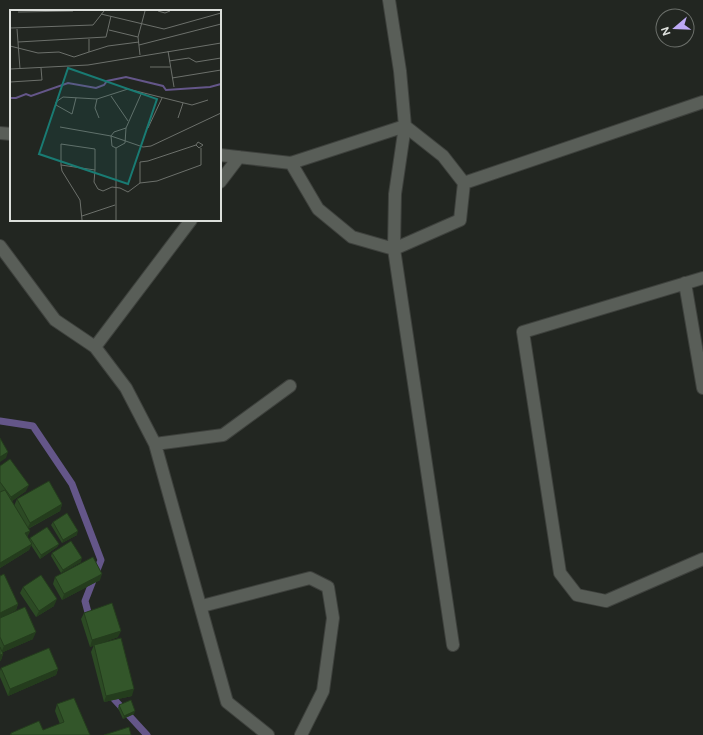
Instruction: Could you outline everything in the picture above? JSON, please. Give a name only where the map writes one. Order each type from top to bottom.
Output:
[{"type":"street","points":[[389,0],[400,71],[405,126],[395,194],[394,249],[452,645]]},
{"type":"street","points":[[464,184],[703,102]]},
{"type":"street","points":[[221,155],[291,162],[405,126]]},
{"type":"street","points":[[291,162],[318,209],[352,237],[394,249],[460,220],[464,184],[443,156],[405,126]]},
{"type":"street","points":[[0,133],[10,134]]},
{"type":"street","points":[[221,181],[239,157]]},
{"type":"street","points":[[95,347],[190,221]]},
{"type":"street","points":[[0,246],[54,320],[95,347],[126,388],[155,444],[202,606],[227,702],[268,735]]},
{"type":"street","points":[[703,278],[685,282],[523,332],[560,573],[577,596],[606,601],[703,559]]},
{"type":"street","points":[[685,282],[703,388]]},
{"type":"street","points":[[155,444],[223,435],[290,386]]},
{"type":"street","points":[[202,606],[310,578],[328,588],[333,618],[323,691],[301,735]]},
{"type":"building","points":[[0,438],[8,452],[0,457]]},
{"type":"building","points":[[10,459],[29,485],[11,497],[0,482],[0,466]]},
{"type":"building","points":[[49,481],[62,504],[30,523],[17,499]]},
{"type":"building","points":[[5,490],[30,531],[25,533],[32,544],[0,563],[0,492]]},
{"type":"building","points":[[67,513],[78,531],[63,540],[53,522]]},
{"type":"building","points":[[47,527],[59,544],[41,555],[30,538]]},
{"type":"building","points":[[71,541],[82,558],[63,570],[52,553]]},
{"type":"building","points":[[93,557],[102,574],[64,594],[55,577]]},
{"type":"building","points":[[4,574],[18,604],[0,613],[0,576]]},
{"type":"building","points":[[41,575],[57,599],[39,611],[23,587]]},
{"type":"building","points":[[112,603],[121,631],[92,640],[84,613]]},
{"type":"building","points":[[25,607],[36,632],[4,646],[0,637],[0,618]]},
{"type":"building","points":[[121,638],[134,689],[106,696],[94,645]]},
{"type":"building","points":[[0,647],[3,654],[0,655]]},
{"type":"building","points":[[49,648],[58,669],[10,689],[1,668]]},
{"type":"building","points":[[74,698],[90,735],[11,735],[11,733],[39,721],[43,730],[64,722],[57,704]]},
{"type":"building","points":[[131,700],[135,711],[124,716],[119,705]]},
{"type":"building","points":[[129,727],[131,735],[104,735]]},
{"type":"waterway","points":[[0,421],[33,426],[72,484],[101,560],[85,601],[90,620]]},
{"type":"waterway","points":[[111,693],[113,698],[147,735]]}]
